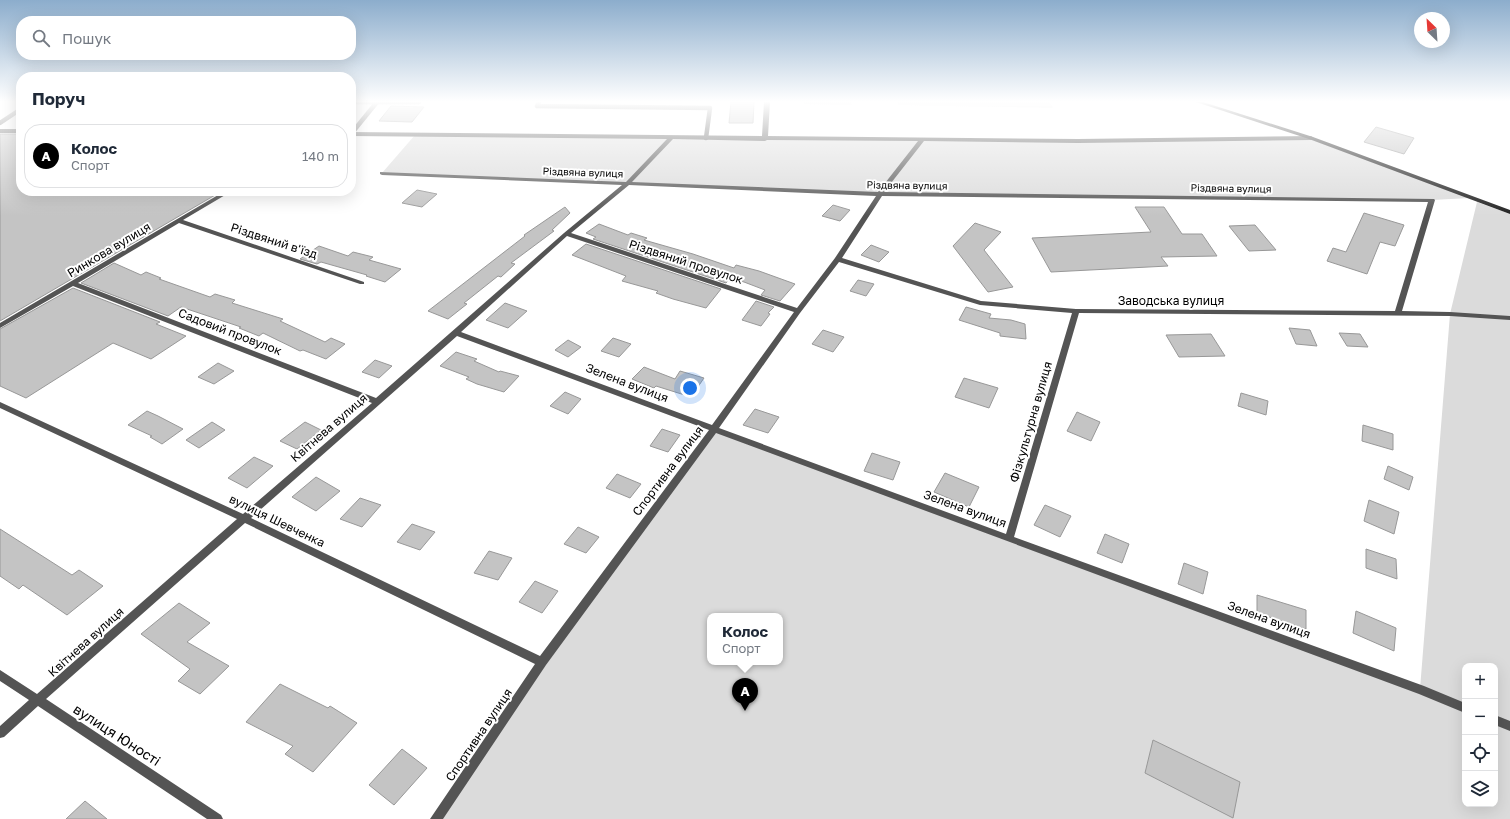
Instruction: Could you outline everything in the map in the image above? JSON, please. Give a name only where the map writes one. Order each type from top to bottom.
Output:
[{"type":"street","name":"Квітнева вулиця","points":[[0,733],[243,518],[378,402],[566,234],[628,183],[670,140]]},
{"type":"street","name":"Спортивна вулиця","points":[[436,819],[542,662],[714,429],[798,311],[838,259],[880,194],[922,140]]},
{"type":"street","points":[[956,140],[1139,140]]},
{"type":"street","points":[[1317,140],[1510,212]]},
{"type":"street","name":"Різдвяна вулиця","points":[[382,173],[880,194],[1432,200],[1398,313]]},
{"type":"street","name":"Ринкова вулиця","points":[[0,326],[74,284],[221,196]]},
{"type":"street","name":"Різдвяний в'їзд","points":[[179,221],[362,283]]},
{"type":"street","name":"Різдвяний провулок","points":[[566,234],[798,311]]},
{"type":"street","name":"Заводська вулиця","points":[[838,259],[980,303],[1076,311],[1398,313],[1450,314],[1510,318]]},
{"type":"street","name":"Садовий провулок","points":[[74,284],[378,402]]},
{"type":"street","name":"Фізкультурна вулиця","points":[[1009,540],[1076,311]]},
{"type":"street","name":"Зелена вулиця","points":[[456,333],[1009,540],[1420,690],[1462,707]]},
{"type":"street","name":"вулиця Шевченка","points":[[0,405],[243,518],[542,662]]},
{"type":"street","name":"вулиця Юності","points":[[0,675],[37,701],[218,819]]},
{"type":"street","points":[[1498,721],[1510,726]]},
{"type":"shaded area","points":[[410,140],[1313,140],[1470,198],[1432,200],[880,194],[382,173]]},
{"type":"shaded area","points":[[1477,202],[1510,214],[1510,819],[436,819],[714,429],[1420,689],[1450,314]]},
{"type":"building","points":[[0,140],[16,140],[16,196],[213,196],[0,321]]},
{"type":"building","points":[[1365,140],[1413,140],[1404,154],[1364,142]]},
{"type":"building","points":[[417,190],[437,194],[422,207],[402,203]]},
{"type":"building","points":[[833,205],[850,210],[840,221],[822,216]]},
{"type":"building","points":[[565,207],[570,213],[552,230],[554,231],[511,263],[515,264],[501,277],[498,276],[464,303],[467,304],[448,319],[428,311],[525,236],[524,235]]},
{"type":"building","points":[[1135,207],[1164,207],[1182,234],[1202,234],[1217,256],[1161,257],[1168,266],[1051,272],[1032,238],[1151,232]]},
{"type":"building","points":[[1364,213],[1404,225],[1395,246],[1380,242],[1367,274],[1327,261],[1333,248],[1346,252]]},
{"type":"building","points":[[975,223],[1001,232],[984,250],[1013,287],[988,292],[953,246]]},
{"type":"building","points":[[599,224],[628,235],[631,233],[647,238],[644,240],[734,268],[736,265],[759,271],[795,284],[780,301],[761,295],[765,290],[744,282],[730,278],[726,283],[593,239],[596,237],[586,233]]},
{"type":"building","points":[[1255,225],[1276,250],[1249,251],[1229,226]]},
{"type":"building","points":[[586,244],[721,289],[706,308],[673,299],[656,293],[658,291],[622,281],[626,276],[572,255]]},
{"type":"building","points":[[871,245],[889,252],[879,262],[861,255]]},
{"type":"building","points":[[319,246],[348,256],[353,252],[373,257],[369,260],[401,269],[385,282],[366,276],[367,275],[321,262],[317,264],[300,259]]},
{"type":"building","points":[[114,263],[141,275],[146,272],[161,278],[159,279],[210,297],[215,294],[235,300],[232,303],[283,319],[280,321],[325,342],[331,338],[345,344],[326,359],[303,350],[300,351],[263,333],[259,336],[239,328],[241,327],[181,307],[168,316],[81,283]]},
{"type":"building","points":[[858,280],[874,284],[866,296],[850,291]]},
{"type":"building","points":[[73,288],[160,322],[156,324],[186,336],[151,359],[113,343],[26,398],[0,386],[0,329]]},
{"type":"building","points":[[756,301],[774,307],[768,313],[770,314],[761,326],[742,320]]},
{"type":"building","points":[[505,303],[527,311],[508,328],[486,320]]},
{"type":"building","points":[[966,307],[991,314],[989,318],[1011,320],[1025,324],[1026,339],[1000,336],[1000,333],[959,320]]},
{"type":"building","points":[[1289,328],[1310,330],[1317,346],[1296,344]]},
{"type":"building","points":[[823,330],[844,337],[833,352],[812,344]]},
{"type":"building","points":[[1339,333],[1360,334],[1368,347],[1347,346]]},
{"type":"building","points":[[1211,334],[1225,356],[1179,357],[1166,335]]},
{"type":"building","points":[[613,338],[631,344],[619,357],[601,351]]},
{"type":"building","points":[[568,340],[581,347],[568,357],[555,350]]},
{"type":"building","points":[[456,352],[477,359],[474,361],[499,372],[519,376],[504,392],[477,384],[466,379],[469,377],[440,366]]},
{"type":"building","points":[[375,360],[392,366],[379,378],[362,372]]},
{"type":"building","points":[[218,363],[234,371],[214,384],[198,377]]},
{"type":"building","points":[[644,367],[675,379],[680,371],[704,378],[691,397],[656,386],[654,388],[632,379]]},
{"type":"building","points":[[964,378],[998,388],[989,408],[955,397]]},
{"type":"building","points":[[565,392],[581,399],[568,414],[550,406]]},
{"type":"building","points":[[1241,393],[1268,401],[1266,415],[1238,406]]},
{"type":"building","points":[[755,409],[779,417],[768,433],[743,425]]},
{"type":"building","points":[[147,411],[183,429],[162,444],[150,437],[152,436],[128,425]]},
{"type":"building","points":[[1077,412],[1100,422],[1091,441],[1067,431]]},
{"type":"building","points":[[212,422],[225,430],[199,448],[186,440]]},
{"type":"building","points":[[305,422],[321,430],[297,449],[280,441]]},
{"type":"building","points":[[1363,425],[1393,434],[1393,450],[1362,441]]},
{"type":"building","points":[[662,429],[680,435],[668,452],[650,446]]},
{"type":"building","points":[[872,453],[900,462],[893,480],[864,471]]},
{"type":"building","points":[[254,457],[273,466],[247,488],[228,478]]},
{"type":"building","points":[[1388,466],[1413,477],[1409,490],[1384,479]]},
{"type":"building","points":[[945,473],[979,487],[969,507],[934,492]]},
{"type":"building","points":[[617,474],[641,484],[630,498],[606,488]]},
{"type":"building","points":[[316,477],[340,491],[316,511],[292,497]]},
{"type":"building","points":[[360,498],[381,505],[362,527],[340,519]]},
{"type":"building","points":[[1369,500],[1399,512],[1394,534],[1364,521]]},
{"type":"building","points":[[1045,505],[1071,516],[1060,537],[1034,525]]},
{"type":"building","points":[[412,524],[435,532],[420,550],[397,542]]},
{"type":"building","points":[[578,527],[599,537],[586,553],[564,544]]},
{"type":"building","points":[[0,529],[72,575],[79,570],[103,586],[67,615],[23,585],[19,589],[0,576]]},
{"type":"building","points":[[1105,534],[1129,544],[1122,563],[1097,553]]},
{"type":"building","points":[[1366,549],[1396,559],[1397,579],[1366,568]]},
{"type":"building","points":[[489,551],[512,558],[498,580],[474,573]]},
{"type":"building","points":[[1184,563],[1208,572],[1203,594],[1178,584]]},
{"type":"building","points":[[535,581],[558,591],[542,613],[519,602]]},
{"type":"building","points":[[1257,595],[1306,610],[1306,629],[1257,613]]},
{"type":"building","points":[[179,603],[210,623],[187,642],[229,666],[200,694],[178,681],[190,669],[141,634]]},
{"type":"building","points":[[1356,611],[1396,628],[1394,651],[1353,633]]},
{"type":"building","points":[[280,684],[328,708],[330,706],[357,723],[313,772],[285,754],[293,746],[246,722]]},
{"type":"building","points":[[1153,740],[1240,782],[1233,818],[1145,773]]},
{"type":"building","points":[[402,749],[427,768],[394,805],[369,785]]},
{"type":"building","points":[[85,801],[107,819],[66,819]]},
{"type":"place","name":"Колос","points":[[745,711]]}]
